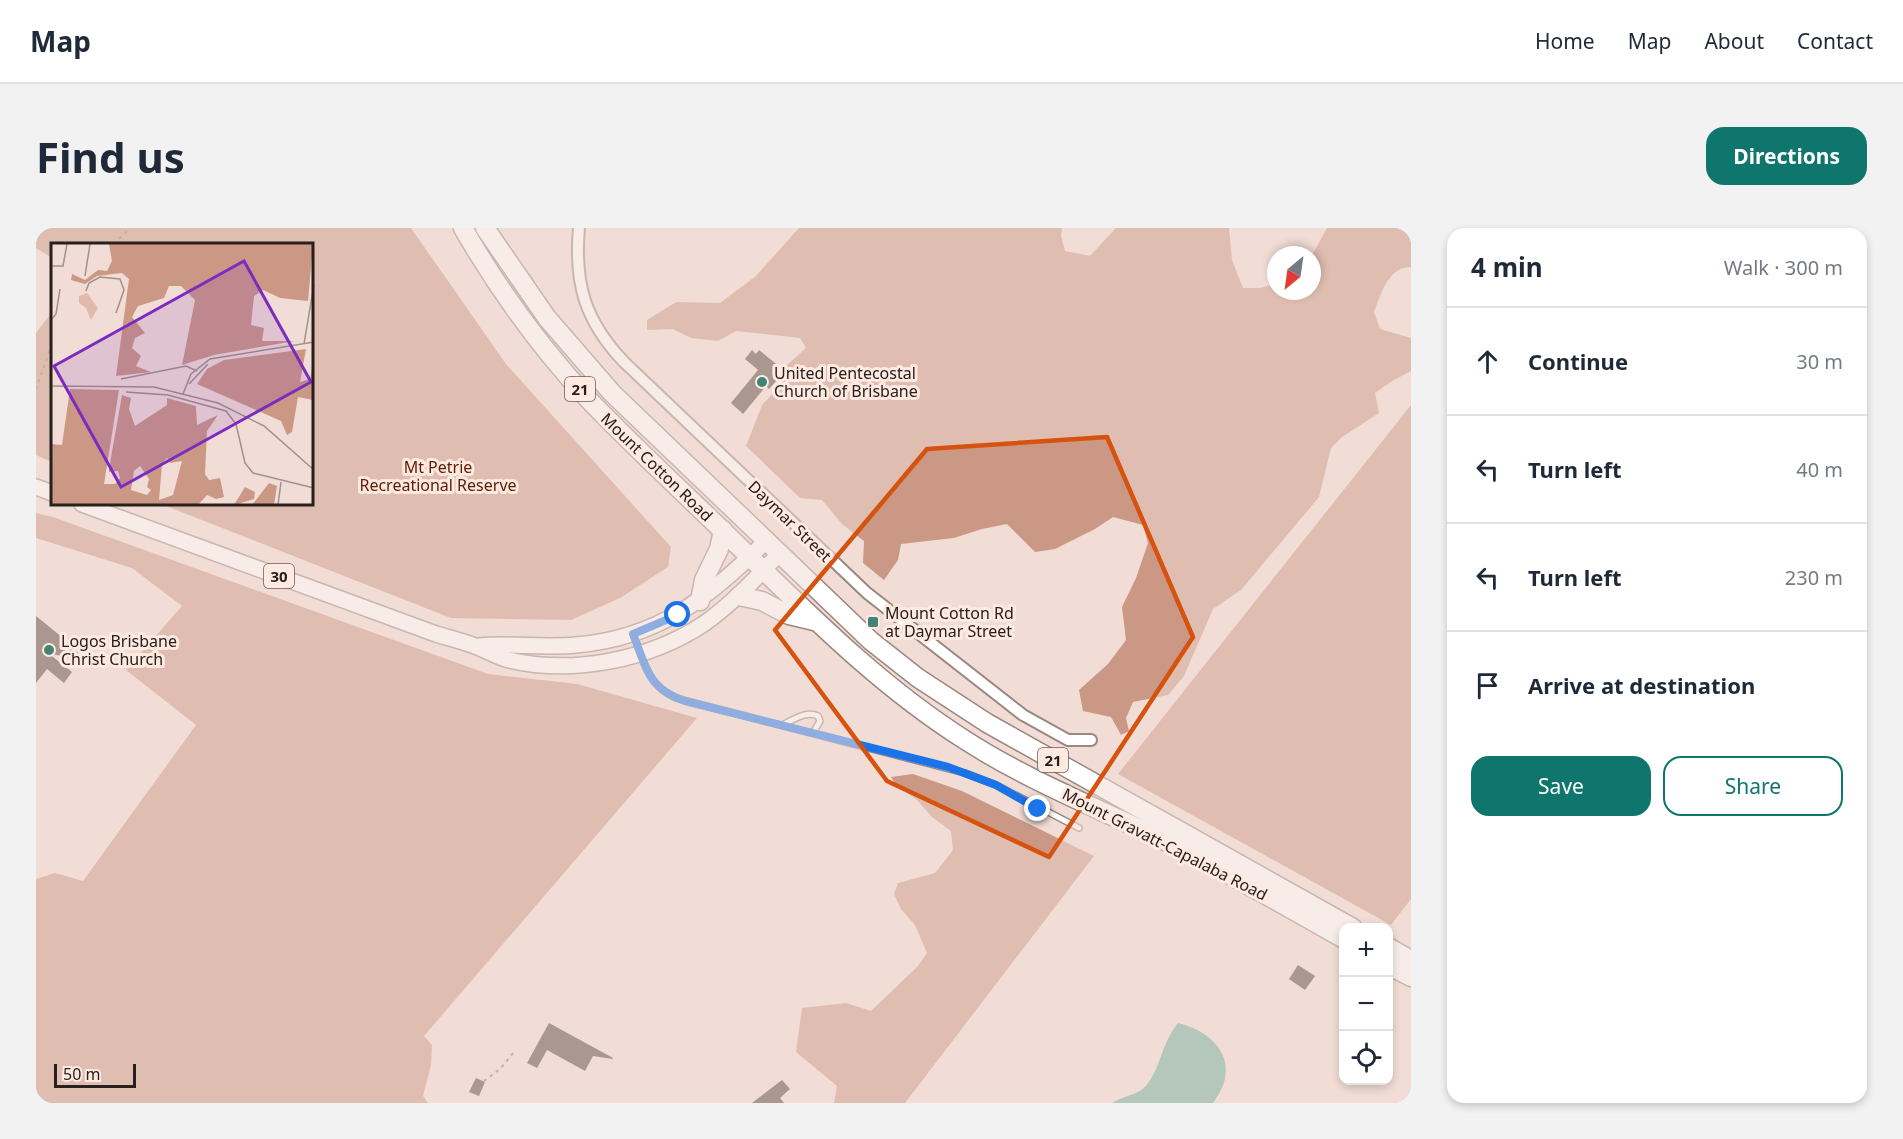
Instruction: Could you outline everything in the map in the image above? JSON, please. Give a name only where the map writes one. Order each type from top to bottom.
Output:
[{"type":"highway","name":"Mount Cotton Road","points":[[463,228],[515,308],[568,375],[613,424],[750,557]]},
{"type":"highway","name":"Mount Cotton Road","points":[[485,228],[547,318],[593,372],[772,549]]},
{"type":"highway","points":[[700,601],[704,580],[719,549],[723,530]]},
{"type":"highway","name":"Mount Gravatt-Capalaba Road","points":[[772,549],[871,641],[948,699],[1346,923]]},
{"type":"highway","name":"Mount Gravatt-Capalaba Road","points":[[750,557],[855,658],[890,687],[968,742],[1027,775],[1165,841],[1339,936]]},
{"type":"highway","points":[[739,596],[762,601],[789,615],[816,621]]},
{"type":"highway","points":[[1393,949],[1411,960]]},
{"type":"highway","points":[[1393,966],[1411,977]]},
{"type":"main road","points":[[36,487],[51,493]]},
{"type":"main road","name":"30","points":[[87,506],[436,634],[476,646],[506,659],[545,665],[596,663],[641,653],[689,632],[739,596],[763,571]]},
{"type":"main road","name":"30","points":[[476,646],[574,645],[606,641],[633,634],[664,622],[700,601],[750,557],[772,549]]},
{"type":"main road","points":[[763,571],[772,549]]},
{"type":"street","name":"Daymar Street","points":[[579,228],[578,275],[583,301],[595,327],[624,362],[867,593],[1023,715],[1068,740],[1091,740]]},
{"type":"lane","name":"Mount Gravatt-Capalaba Road","points":[[633,634],[655,685],[670,696],[965,773],[1002,788],[1079,828]]},
{"type":"lane","points":[[782,725],[805,714],[813,713],[820,721],[813,733]]},
{"type":"path","points":[[115,243],[130,228]]},
{"type":"path","points":[[36,389],[51,347]]},
{"type":"path","points":[[484,1081],[500,1069],[514,1052]]},
{"type":"highlighted area","points":[[1107,437],[1193,637],[1049,857],[887,781],[775,630],[927,449]]},
{"type":"green space","name":"Mt Petrie Recreational Reserve","points":[[36,228],[411,228],[506,364],[671,547],[668,567],[620,598],[571,620],[451,618],[166,506],[314,506],[314,243],[51,243],[51,257],[36,248]]},
{"type":"green space","points":[[799,228],[1062,228],[1061,236],[1065,251],[1090,256],[1116,228],[1229,228],[1232,260],[1243,288],[1267,286],[1267,300],[1321,300],[1321,246],[1317,246],[1327,228],[1411,228],[1411,267],[1403,268],[1391,276],[1374,312],[1380,329],[1411,338],[1411,371],[1375,393],[1379,413],[1342,437],[1331,448],[1319,497],[1241,590],[1213,609],[1184,676],[1168,695],[1133,702],[1126,718],[1129,731],[1121,735],[1111,717],[1083,711],[1079,690],[1108,664],[1126,640],[1122,607],[1136,578],[1148,543],[1143,525],[1113,517],[1095,529],[1055,549],[1035,552],[1007,524],[954,538],[901,544],[898,560],[884,580],[863,563],[864,541],[842,524],[822,500],[800,498],[746,446],[762,405],[780,386],[787,365],[806,348],[800,338],[736,331],[718,341],[691,338],[673,329],[647,330],[647,320],[676,302],[720,303],[756,276]]},
{"type":"green space","points":[[51,313],[51,462],[36,455],[36,333]]},
{"type":"green space","points":[[1411,405],[1411,899],[1393,923],[1387,923],[1118,774]]},
{"type":"green space","points":[[36,513],[53,517],[488,674],[577,684],[697,718],[424,1036],[432,1045],[431,1065],[423,1096],[428,1103],[36,1103],[36,879],[55,873],[83,881],[196,725],[126,670],[182,606],[132,568],[36,538]]},
{"type":"green space","points":[[913,774],[962,791],[1094,856],[905,1103],[834,1103],[837,1086],[796,1052],[802,1008],[846,1003],[871,1011],[918,966],[927,953],[915,925],[901,909],[894,894],[898,883],[935,873],[953,850],[951,831],[932,817],[917,800],[896,785],[891,777]]},
{"type":"water","points":[[1178,1023],[1205,1035],[1222,1053],[1226,1076],[1222,1089],[1213,1103],[1112,1103],[1146,1086]]},
{"type":"building","name":"United Pentecostal Church of Brisbane","points":[[752,350],[756,354],[759,350],[785,371],[769,389],[766,386],[743,414],[731,403],[758,370],[745,359]]},
{"type":"building","name":"Logos Brisbane Christ Church","points":[[36,616],[91,663],[48,653],[72,672],[64,683],[47,669],[36,683]]},
{"type":"building","points":[[1298,965],[1315,976],[1305,990],[1289,979]]},
{"type":"building","points":[[549,1023],[613,1059],[593,1056],[585,1071],[547,1050],[537,1068],[527,1063]]},
{"type":"building","points":[[476,1078],[485,1082],[479,1096],[469,1092]]},
{"type":"building","points":[[782,1080],[790,1089],[780,1098],[784,1103],[752,1103]]},
{"type":"place","name":"United Pentecostal Church of Brisbane","points":[[762,382]]},
{"type":"place","name":"Mount Cotton Rd at Daymar Street","points":[[873,622]]},
{"type":"place","name":"Logos Brisbane Christ Church","points":[[49,650]]},
{"type":"route","points":[[678,615],[633,634],[652,681],[670,696],[948,767],[996,785],[1038,809]]}]
